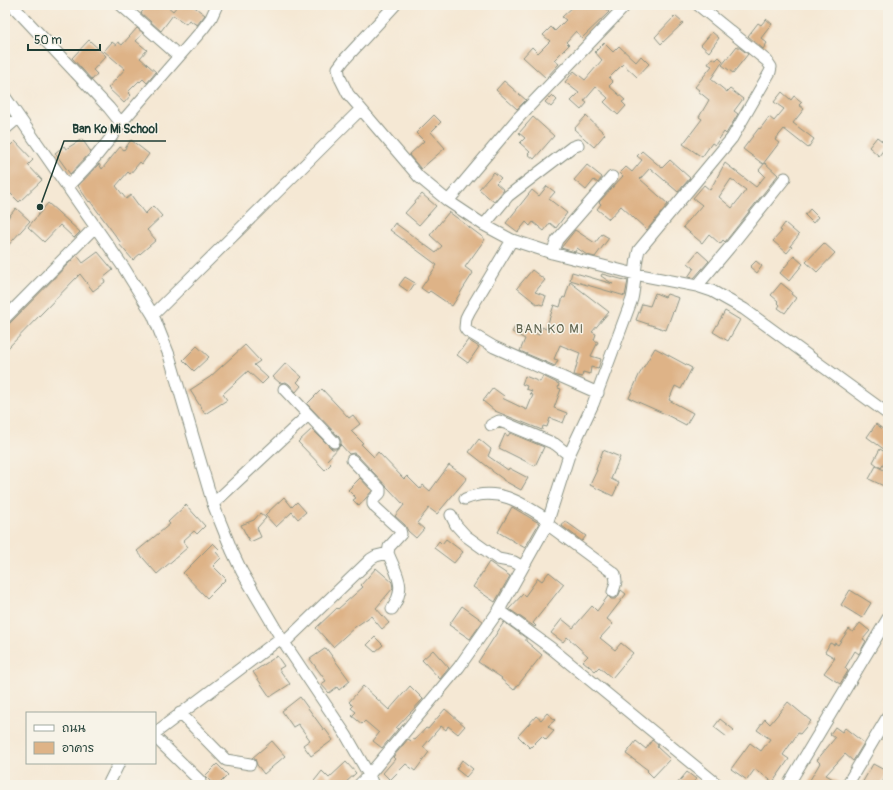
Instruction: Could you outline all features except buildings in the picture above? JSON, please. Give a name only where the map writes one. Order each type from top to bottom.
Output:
[{"type":"street","points":[[12,5],[109,108],[121,123]]},
{"type":"street","points":[[122,5],[179,56]]},
{"type":"street","points":[[68,186],[99,154],[121,123],[207,24],[217,5]]},
{"type":"street","points":[[395,5],[344,60],[338,68],[338,73],[343,86],[419,177],[448,201],[484,225],[512,240],[552,253],[635,274],[697,286],[712,291],[740,306],[888,414]]},
{"type":"street","points":[[448,201],[518,118],[626,5]]},
{"type":"street","points":[[359,785],[371,780],[459,667],[499,610],[547,522],[570,455],[598,392],[635,288],[636,261],[639,250],[732,138],[770,69],[769,63],[766,59],[698,5]]},
{"type":"street","points":[[5,97],[124,268],[153,315],[171,361],[213,504],[242,572],[283,640],[346,735],[371,780]]},
{"type":"street","points":[[153,315],[361,109]]},
{"type":"street","points":[[5,129],[19,117]]},
{"type":"street","points":[[484,225],[508,196],[572,147],[578,145]]},
{"type":"street","points":[[552,253],[557,240],[612,176]]},
{"type":"street","points":[[697,286],[785,178]]},
{"type":"street","points":[[5,318],[95,227]]},
{"type":"street","points":[[512,240],[469,312],[464,328],[467,332],[494,347],[598,392]]},
{"type":"street","points":[[284,389],[334,442]]},
{"type":"street","points":[[213,504],[308,415]]},
{"type":"street","points":[[491,426],[499,421],[505,423],[555,444],[570,455]]},
{"type":"street","points":[[352,460],[380,489],[380,493],[373,500],[373,504],[401,532],[389,547],[388,553],[401,587],[399,599],[392,609]]},
{"type":"street","points":[[465,499],[483,494],[498,495],[520,502],[613,571],[616,577],[616,582],[612,592]]},
{"type":"street","points":[[451,514],[456,525],[466,536],[498,558],[514,562],[523,567]]},
{"type":"street","points":[[156,732],[180,713],[283,640],[371,558],[388,553]]},
{"type":"street","points":[[499,610],[551,648],[718,785]]},
{"type":"street","points":[[788,785],[888,618]]},
{"type":"street","points":[[180,713],[226,760],[250,764]]},
{"type":"street","points":[[847,785],[888,716]]},
{"type":"street","points":[[156,738],[200,781]]},
{"type":"street","points":[[108,785],[118,764]]},
{"type":"place","name":"Ban Ko Mi School","points":[[40,207]]},
{"type":"district","name":"BAN KO MI","points":[[550,329]]}]
